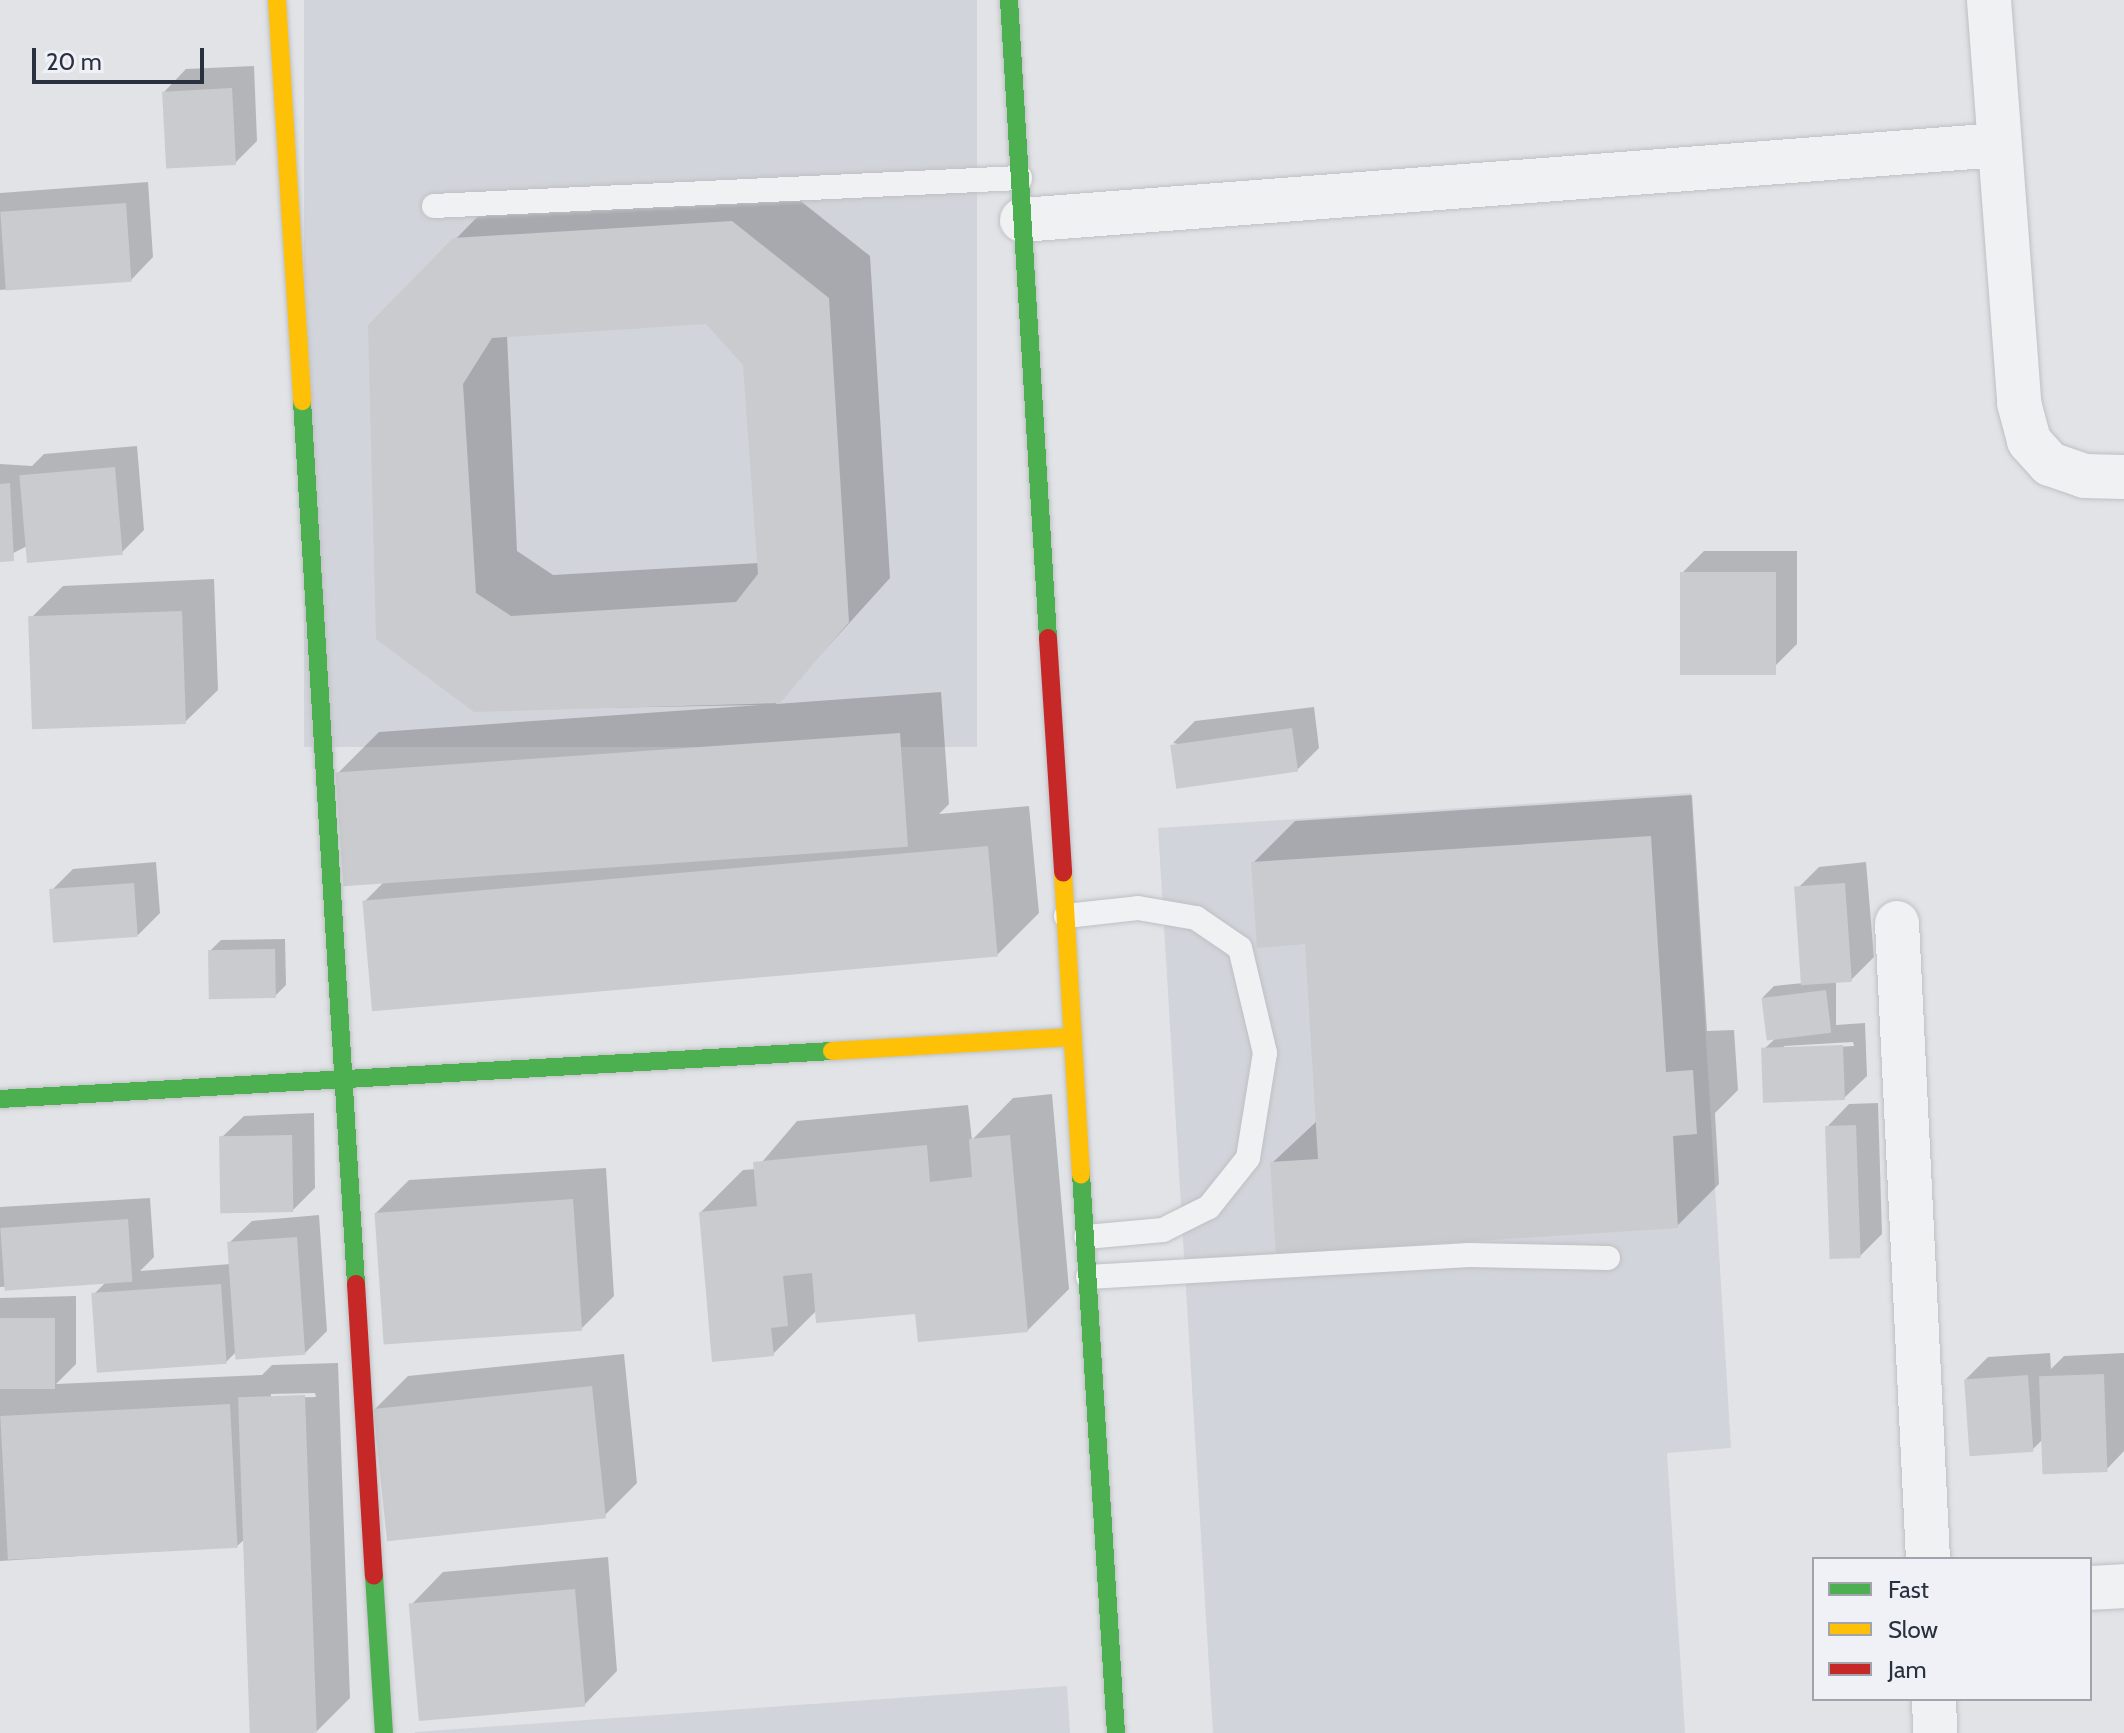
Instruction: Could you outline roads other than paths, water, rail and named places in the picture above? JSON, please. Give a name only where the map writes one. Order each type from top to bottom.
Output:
[{"type":"street","points":[[277,0],[384,1733]]},
{"type":"street","points":[[1009,0],[1116,1733]]},
{"type":"street","points":[[1989,0],[2019,403],[2029,441],[2050,464],[2084,476],[2124,477]]},
{"type":"street","points":[[1021,199],[1998,145]]},
{"type":"street","points":[[1897,923],[1928,1557]]},
{"type":"street","points":[[0,1099],[1073,1037]]},
{"type":"street","points":[[2092,1588],[2124,1586]]},
{"type":"street","points":[[1934,1701],[1935,1733]]},
{"type":"lane","points":[[434,206],[1021,199]]},
{"type":"lane","points":[[1066,916],[1138,908],[1196,918],[1240,948],[1265,1053],[1248,1158],[1209,1207],[1163,1230],[1086,1237]]},
{"type":"lane","points":[[1088,1277],[1469,1255],[1608,1258]]}]
